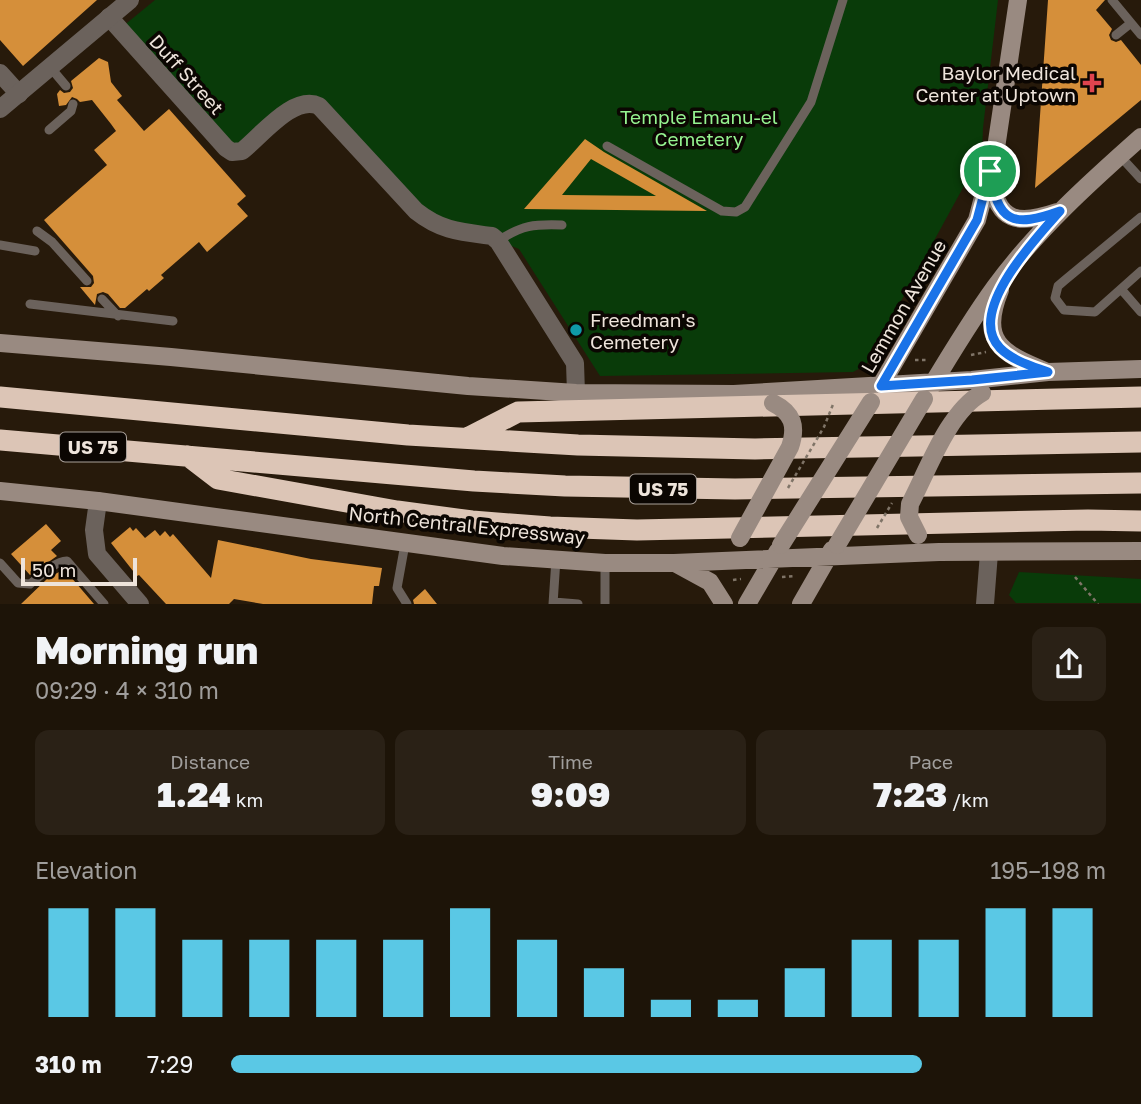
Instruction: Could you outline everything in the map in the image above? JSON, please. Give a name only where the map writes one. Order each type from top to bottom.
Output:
[{"type":"highway","name":"US 75","points":[[0,397],[465,439],[616,447],[720,449],[1141,442]]},
{"type":"highway","points":[[465,439],[518,412],[1141,397]]},
{"type":"highway","name":"US 75","points":[[0,440],[474,481],[626,488],[1141,483]]},
{"type":"highway","points":[[186,455],[218,479],[397,511],[537,526],[637,530],[1141,521]]},
{"type":"main road","name":"Lemmon Avenue","points":[[747,604],[881,386],[977,220],[990,171],[1009,69],[1018,0]]},
{"type":"main road","points":[[801,604],[975,315],[1060,211],[1141,137]]},
{"type":"main road","points":[[990,171],[995,200],[1006,214],[1014,219],[1030,220],[1060,211]]},
{"type":"main road","points":[[1020,257],[999,292],[992,315],[992,332],[995,341],[1007,354],[1048,372]]},
{"type":"main road","points":[[0,343],[468,386],[576,393],[734,394],[933,383],[1048,372],[1141,369]]},
{"type":"main road","points":[[939,552],[918,535],[909,517],[910,504],[950,427],[966,404],[982,393],[1048,372]]},
{"type":"main road","points":[[708,561],[740,538],[795,433],[789,415],[783,408],[734,394]]},
{"type":"main road","name":"North Central Expressway","points":[[0,491],[98,500],[503,556],[605,562],[708,561],[777,552],[1141,551]]},
{"type":"main road","points":[[674,562],[710,582],[723,595]]},
{"type":"street","points":[[0,109],[130,0]]},
{"type":"street","name":"Duff Street","points":[[108,17],[226,149],[238,152],[295,105],[311,102],[319,106],[427,220],[439,227],[492,236],[498,241]]},
{"type":"street","points":[[0,73],[19,94]]},
{"type":"street","points":[[498,241],[575,363],[576,393]]},
{"type":"street","points":[[98,500],[94,530],[97,554],[140,604]]},
{"type":"street","points":[[985,604],[989,553]]},
{"type":"lane","points":[[607,146],[722,211],[736,212],[745,207],[811,102],[843,0]]},
{"type":"lane","points":[[1112,0],[1141,35]]},
{"type":"lane","points":[[1116,35],[1131,23]]},
{"type":"lane","points":[[50,67],[66,86]]},
{"type":"lane","points":[[49,130],[71,110],[73,104]]},
{"type":"lane","points":[[1120,156],[1141,179]]},
{"type":"lane","points":[[1141,217],[1058,286],[1055,298],[1064,310],[1095,312],[1141,271]]},
{"type":"lane","points":[[498,241],[514,230],[533,224],[562,225]]},
{"type":"lane","points":[[37,231],[52,242],[86,281]]},
{"type":"lane","points":[[0,246],[35,251]]},
{"type":"lane","points":[[1121,289],[1141,312]]},
{"type":"lane","points":[[102,299],[118,316]]},
{"type":"lane","points":[[30,304],[173,321]]},
{"type":"lane","points":[[405,544],[397,588],[407,604]]},
{"type":"lane","points":[[555,559],[554,603],[578,604]]},
{"type":"lane","points":[[0,563],[4,576],[18,583],[30,584],[62,561],[67,561],[104,604]]},
{"type":"lane","points":[[605,562],[605,604]]},
{"type":"path","points":[[971,355],[982,354],[974,364]]},
{"type":"path","points":[[915,360],[934,359]]},
{"type":"path","points":[[782,498],[824,427],[834,402]]},
{"type":"path","points":[[723,595],[738,572]]},
{"type":"path","points":[[778,578],[795,576]]},
{"type":"path","points":[[1075,577],[1098,604]]},
{"type":"path","points":[[733,580],[741,579]]},
{"type":"green space","name":"Temple Emanu-el Cemetery","points":[[155,0],[998,0],[982,153],[866,365],[853,372],[600,376],[519,249],[458,224],[433,217],[319,99],[302,96],[282,105],[235,146],[122,27]]},
{"type":"green space","points":[[1019,572],[1141,579],[1141,603],[1016,603],[1009,595]]},
{"type":"building","points":[[0,0],[97,0],[23,66],[0,40]]},
{"type":"building","name":"Baylor Medical Center at Uptown","points":[[1048,0],[1105,0],[1096,10],[1112,29],[1109,35],[1111,40],[1121,40],[1141,65],[1141,100],[1035,188]]},
{"type":"building","points":[[99,58],[108,62],[111,82],[122,96],[117,100],[144,131],[169,109],[246,196],[237,204],[248,216],[207,252],[199,242],[161,275],[164,278],[125,308],[120,308],[103,292],[97,294],[95,305],[80,287],[91,287],[94,283],[93,276],[44,220],[107,165],[94,150],[116,131],[92,100],[80,102],[72,97],[66,105],[59,106],[57,94],[60,90],[64,93],[70,92],[73,88],[71,81]]},
{"type":"building","points":[[585,139],[707,211],[524,209]],"holes":[[[591,159],[656,196],[562,195]]]},
{"type":"building","points":[[46,524],[61,541],[51,550],[57,556],[30,575],[11,554]]},
{"type":"building","points":[[130,527],[133,531],[136,528],[145,538],[155,530],[160,536],[165,531],[170,537],[173,534],[211,578],[218,540],[311,559],[382,568],[379,586],[374,586],[372,604],[263,604],[234,599],[229,604],[166,604],[139,575],[137,576],[111,543]]},
{"type":"building","points":[[64,569],[94,604],[21,604],[47,579]]},
{"type":"building","points":[[425,589],[437,604],[414,604],[413,600]]},
{"type":"place","name":"Baylor Medical Center at Uptown","points":[[1092,83]]},
{"type":"place","name":"Freedman's Cemetery","points":[[576,330]]},
{"type":"route","points":[[990,171],[995,200],[1000,209],[1014,219],[1030,220],[1060,211],[1020,257],[999,292],[991,324],[995,341],[1007,354],[1048,372],[881,386],[977,220],[990,171]]}]
